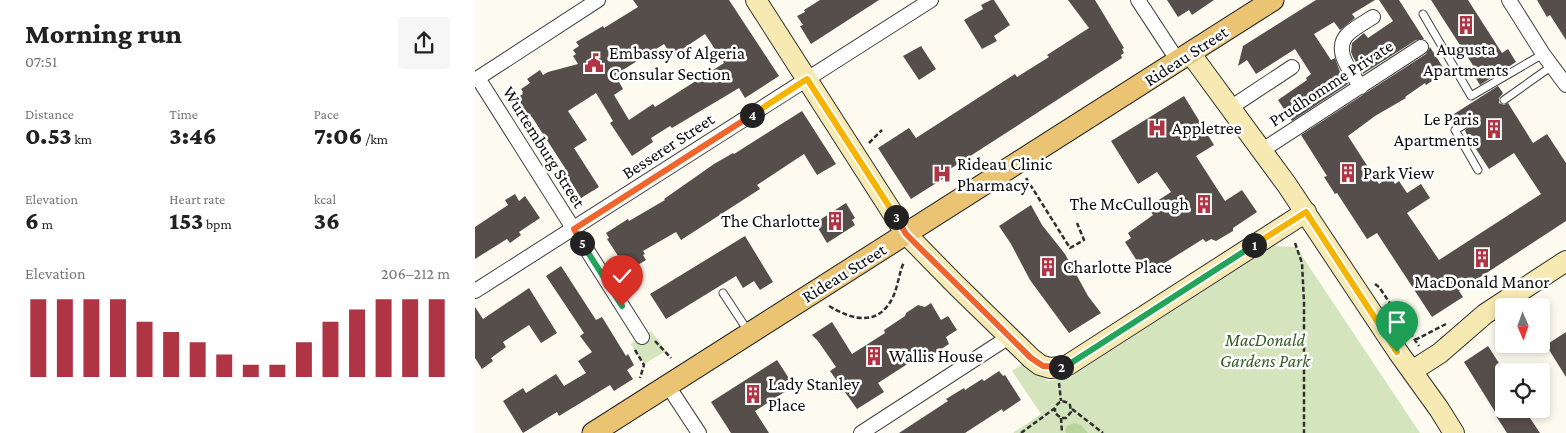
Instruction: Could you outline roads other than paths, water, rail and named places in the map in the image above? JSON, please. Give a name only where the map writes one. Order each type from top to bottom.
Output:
[{"type":"main road","name":"Rideau Street","points":[[593,433],[1273,0]]},
{"type":"street","points":[[476,79],[598,0]]},
{"type":"street","points":[[756,0],[906,234],[1009,337],[1040,365],[1050,368],[1061,368],[1068,365],[1306,212]]},
{"type":"street","name":"Besserer Street","points":[[475,291],[931,0]]},
{"type":"street","points":[[1138,0],[1184,57],[1230,108],[1306,212],[1454,433]]},
{"type":"street","points":[[1509,0],[1543,54],[1566,85]]},
{"type":"street","points":[[1361,87],[1343,56],[1343,45],[1348,34],[1373,17]]},
{"type":"street","name":"Prudhomme Private","points":[[1261,151],[1421,48]]},
{"type":"street","points":[[1230,108],[1292,67]]},
{"type":"street","name":"Wurtemburg Street","points":[[476,79],[642,337]]},
{"type":"street","points":[[1412,371],[1440,353],[1485,314],[1566,261]]},
{"type":"street","points":[[861,433],[1009,337]]},
{"type":"street","points":[[667,386],[699,433]]},
{"type":"lane","points":[[1423,14],[1471,96],[1543,54]]},
{"type":"lane","points":[[1504,100],[1553,66]]},
{"type":"lane","points":[[1463,125],[1455,130],[1478,170]]},
{"type":"lane","points":[[723,293],[749,334]]},
{"type":"place","name":"Augusta Apartments","points":[[1466,25]]},
{"type":"place","name":"Embassy of Algeria Consular Section","points":[[594,63]]},
{"type":"place","name":"Appletree","points":[[1157,128]]},
{"type":"place","name":"Le Paris Apartments","points":[[1494,129]]},
{"type":"place","name":"Park View","points":[[1348,173]]},
{"type":"place","name":"Rideau Clinic Pharmacy","points":[[942,174]]},
{"type":"place","name":"The McCullough","points":[[1204,204]]},
{"type":"place","name":"The Charlotte","points":[[835,221]]},
{"type":"place","name":"MacDonald Manor","points":[[1482,258]]},
{"type":"place","name":"Charlotte Place","points":[[1048,267]]},
{"type":"place","name":"Wallis House","points":[[874,356]]},
{"type":"place","name":"Lady Stanley Place","points":[[753,394]]},
{"type":"park label","name":"MacDonald Gardens Park","points":[[1265,350]]}]
